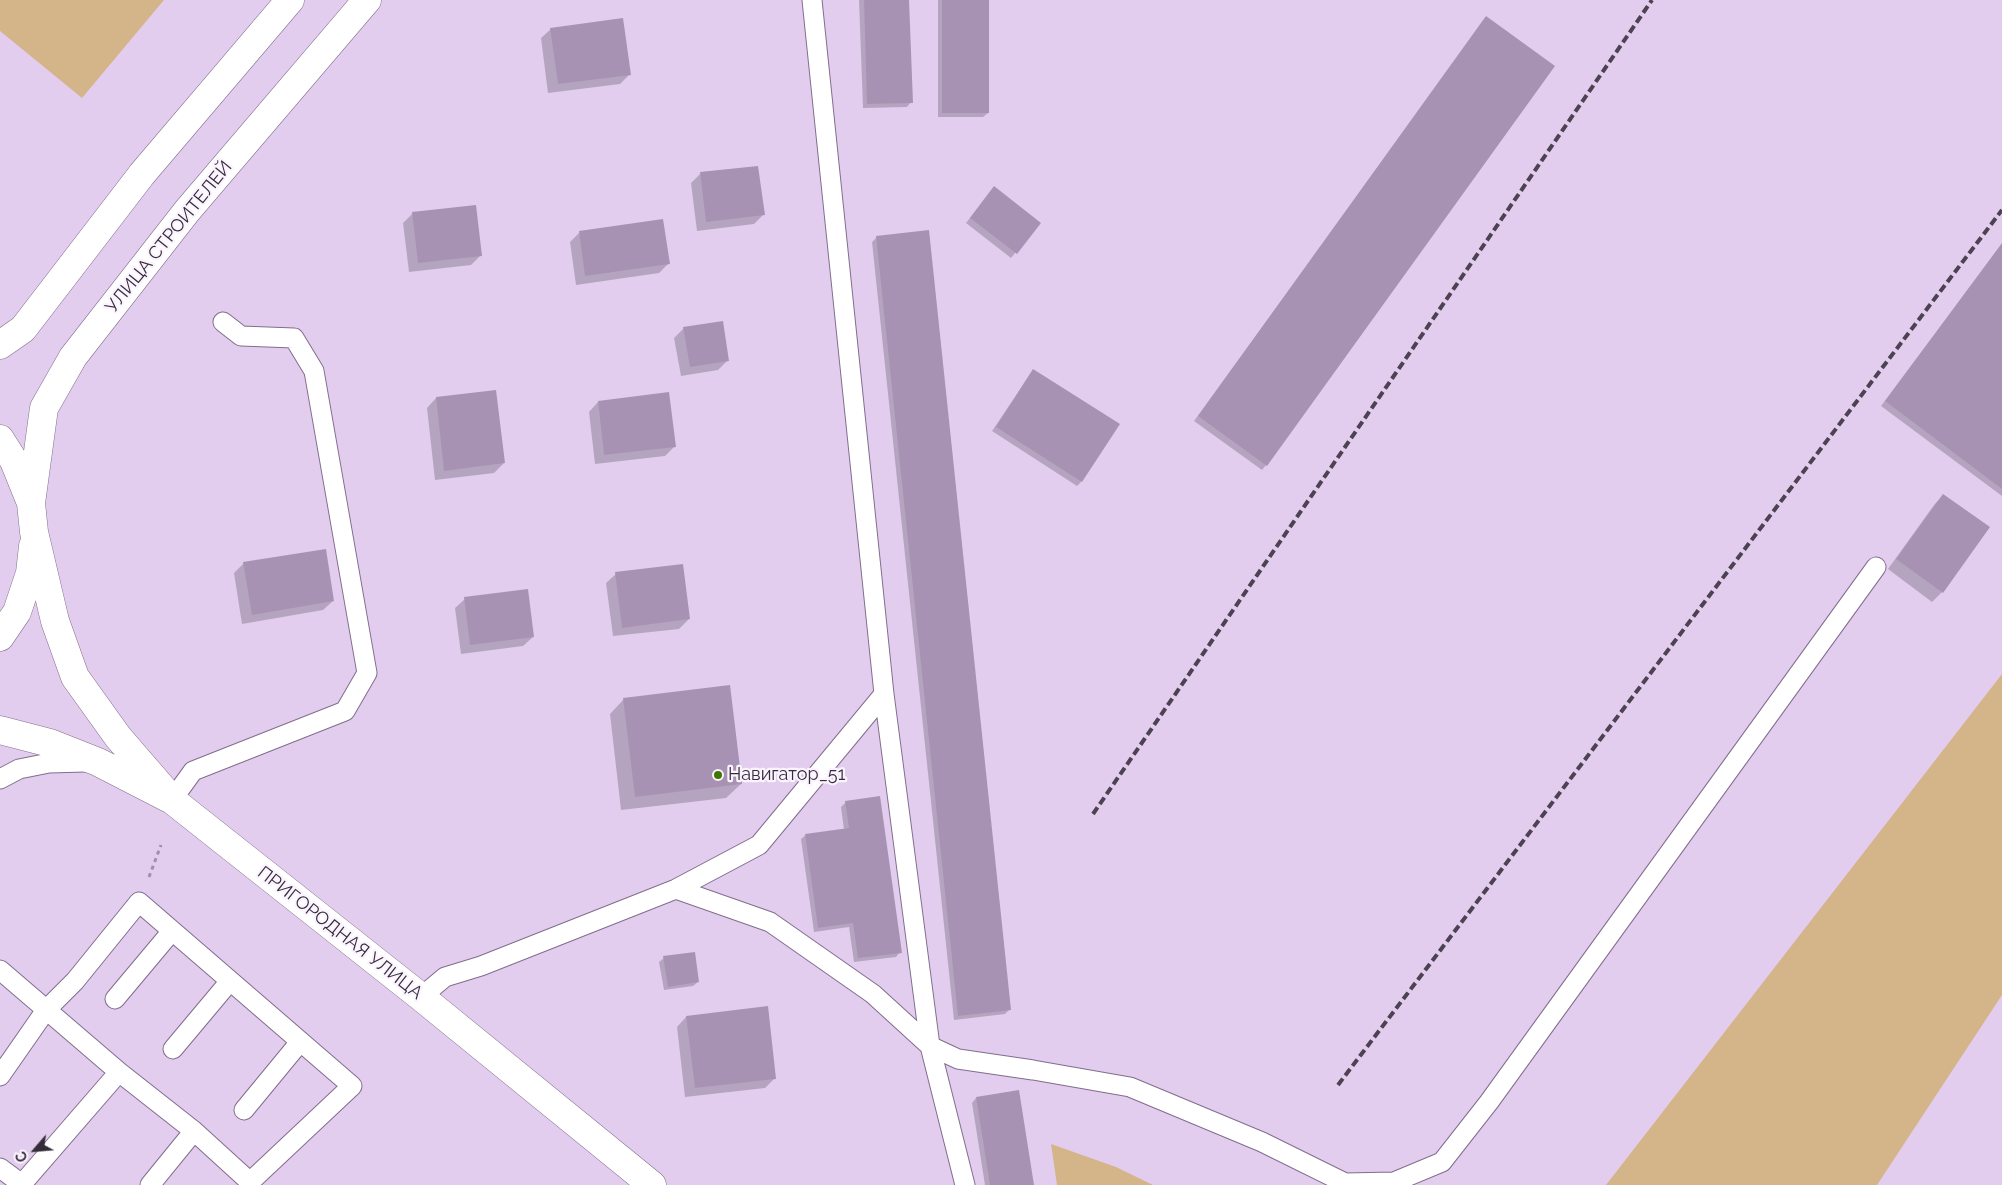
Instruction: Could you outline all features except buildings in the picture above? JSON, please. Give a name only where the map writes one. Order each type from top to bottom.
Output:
[{"type":"main road","points":[[0,345],[23,329],[142,174],[290,0]]},
{"type":"main road","name":"УЛИЦА СТРОИТЕЛЕЙ","points":[[31,503],[44,408],[73,357],[187,211],[367,0]]},
{"type":"main road","points":[[0,439],[14,461],[31,503],[34,532],[55,620],[75,677],[118,737],[172,800]]},
{"type":"main road","points":[[0,637],[17,612],[30,573],[34,532]]},
{"type":"main road","name":"ПРИГОРОДНАЯ УЛИЦА","points":[[0,730],[50,743],[98,762],[172,800],[421,997],[652,1185]]},
{"type":"lane","points":[[812,0],[884,694],[930,1046],[965,1185]]},
{"type":"lane","points":[[172,800],[193,771],[345,711],[367,673],[314,371],[294,338],[241,336],[223,322]]},
{"type":"lane","points":[[676,889],[770,922],[874,994],[930,1046],[958,1059],[1033,1070],[1130,1088],[1262,1142],[1345,1183],[1394,1182],[1442,1162],[1489,1102],[1876,567]]},
{"type":"lane","points":[[0,644],[17,612]]},
{"type":"lane","points":[[421,997],[445,976],[481,966],[676,889],[759,846],[884,694]]},
{"type":"lane","points":[[0,779],[19,769],[49,763],[98,762]]},
{"type":"lane","points":[[0,970],[46,1010],[119,1072],[194,1131],[250,1184],[352,1086],[139,902],[74,981],[46,1010],[0,1076]]},
{"type":"lane","points":[[115,999],[172,931]]},
{"type":"lane","points":[[173,1050],[230,981]]},
{"type":"lane","points":[[244,1110],[300,1042]]},
{"type":"lane","points":[[0,1168],[22,1185],[119,1072]]},
{"type":"lane","points":[[150,1185],[194,1131]]},
{"type":"shaded area","points":[[0,0],[164,0],[82,98],[0,31]]},
{"type":"shaded area","points":[[2002,674],[2002,995],[1877,1185],[1606,1185]]},
{"type":"shaded area","points":[[1051,1144],[1116,1167],[1153,1185],[1057,1185]]},
{"type":"railway","points":[[1093,814],[1652,0]]},
{"type":"railway","points":[[1338,1085],[2002,210]]},
{"type":"place","name":"Навигатор_51","points":[[718,775]]}]
